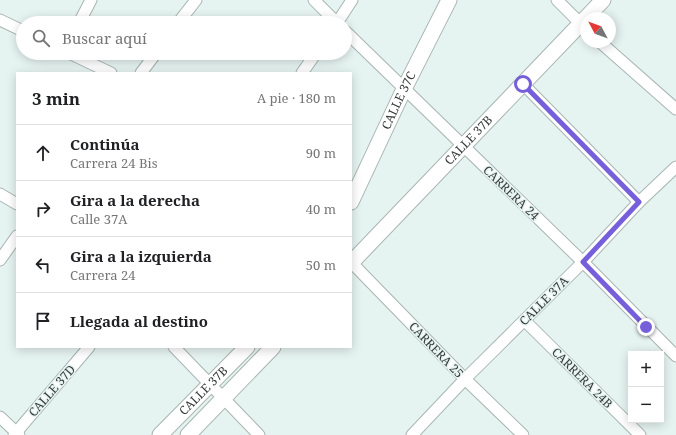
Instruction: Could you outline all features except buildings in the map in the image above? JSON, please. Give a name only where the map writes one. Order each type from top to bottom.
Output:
[{"type":"street","points":[[83,16],[91,0]]},
{"type":"street","points":[[183,16],[196,0]]},
{"type":"street","points":[[314,0],[330,16]]},
{"type":"street","points":[[342,16],[352,0]]},
{"type":"street","name":"CALLE 37C","points":[[352,200],[448,0]]},
{"type":"street","points":[[557,0],[580,18]]},
{"type":"street","name":"CALLE 37B","points":[[593,12],[603,0]]},
{"type":"street","points":[[0,20],[16,28]]},
{"type":"street","name":"CALLE 37B","points":[[352,261],[580,27]]},
{"type":"street","name":"CARRERA 24","points":[[352,38],[583,262],[676,356]]},
{"type":"street","points":[[607,48],[676,109]]},
{"type":"street","points":[[84,60],[109,72]]},
{"type":"street","points":[[142,72],[151,60]]},
{"type":"street","points":[[303,72],[311,60]]},
{"type":"street","points":[[523,84],[639,202]]},
{"type":"street","name":"CALLE 37A","points":[[412,435],[583,262],[639,202],[676,167]]},
{"type":"street","points":[[0,194],[16,203]]},
{"type":"street","points":[[0,260],[16,237]]},
{"type":"street","name":"CARRERA 25","points":[[352,263],[465,380],[523,435]]},
{"type":"street","name":"CARRERA 24B","points":[[525,321],[640,435]]},
{"type":"street","name":"CALLE 37D","points":[[17,434],[88,348]]},
{"type":"street","points":[[175,348],[259,435]]},
{"type":"street","name":"CALLE 37B","points":[[160,435],[246,348]]},
{"type":"street","name":"CALLE 37B","points":[[188,435],[271,348]]},
{"type":"street","points":[[0,417],[17,434]]},
{"type":"route","points":[[523,84],[639,202],[583,262],[646,327]]}]
